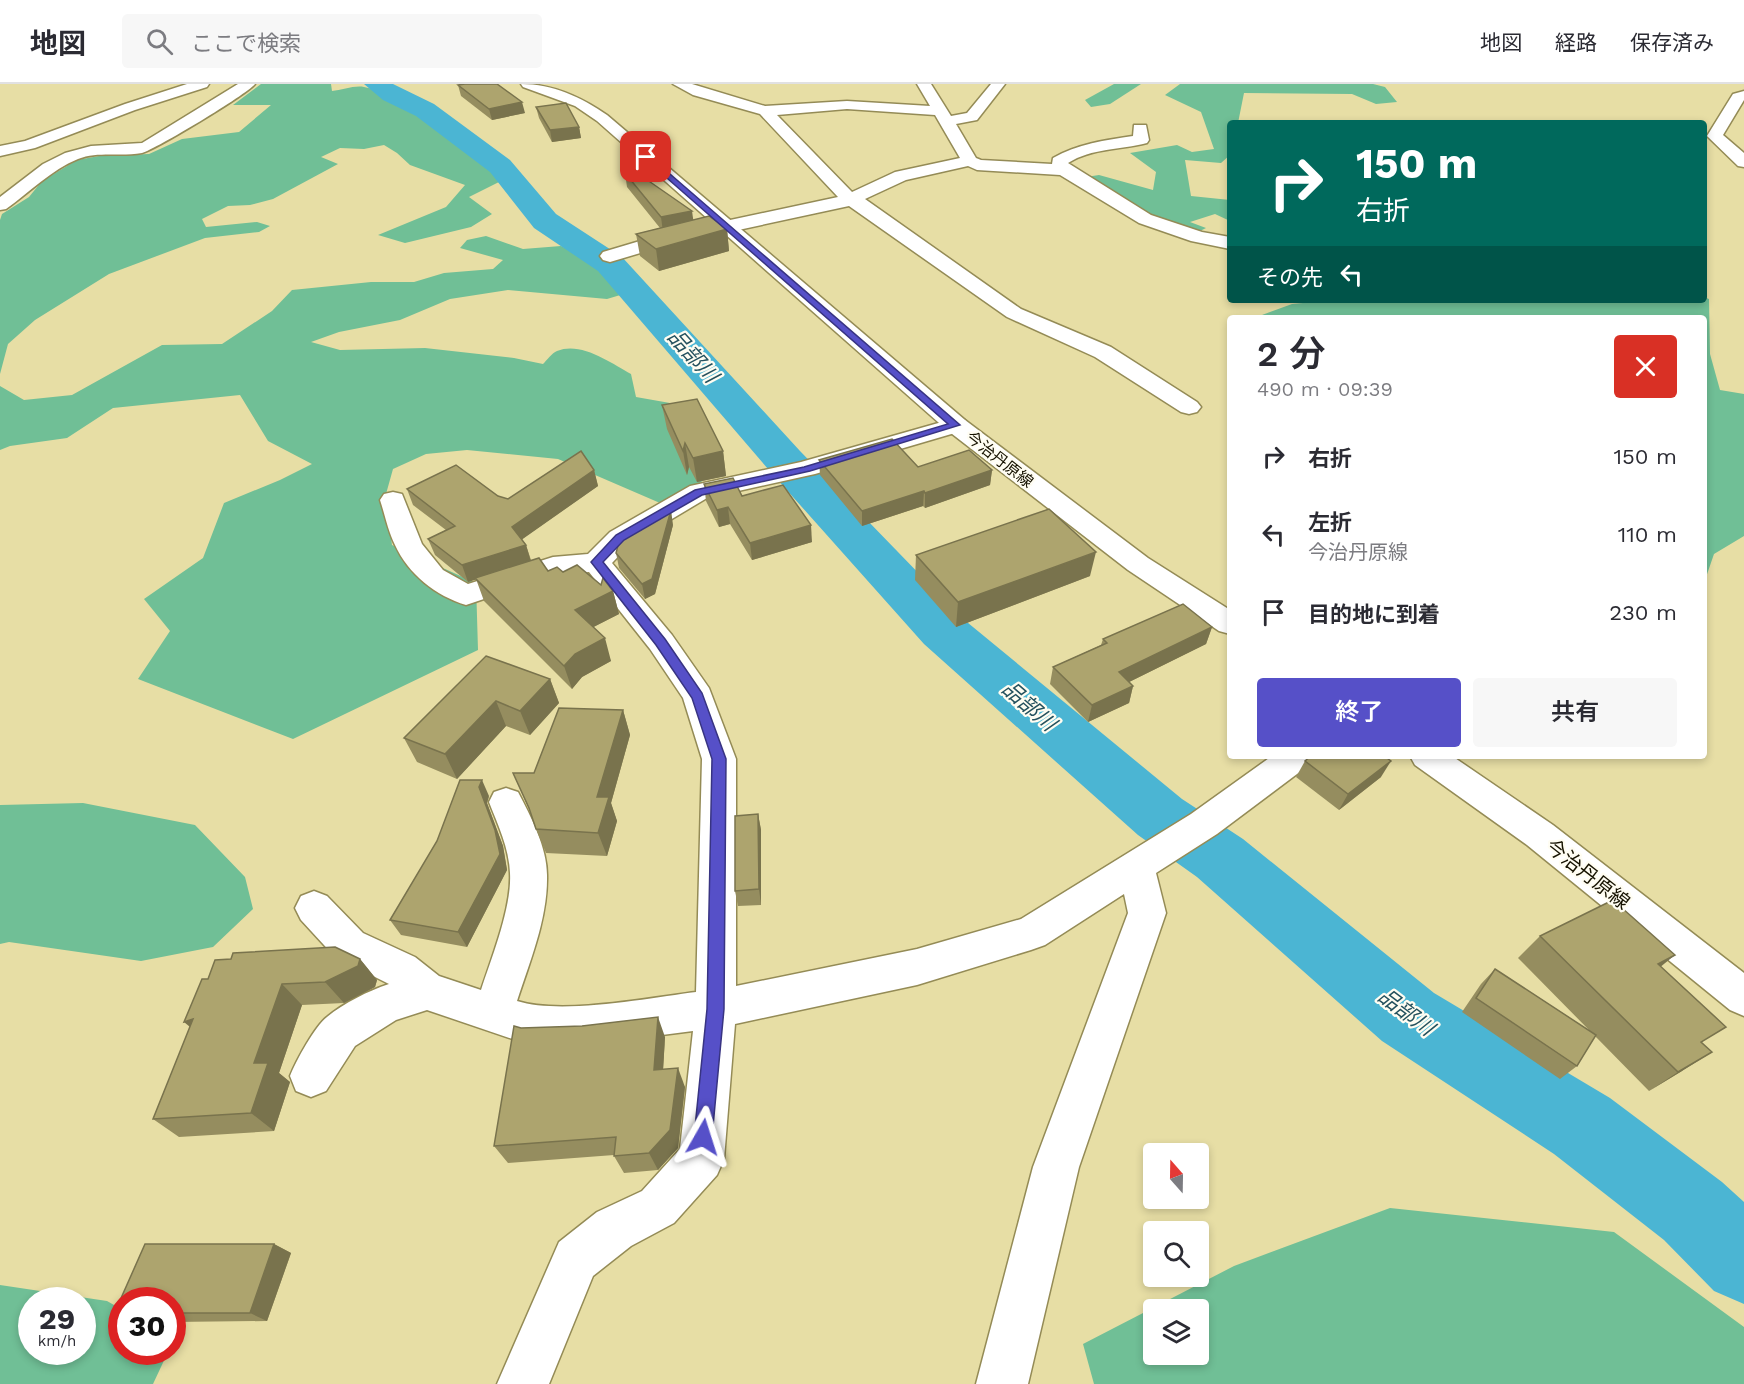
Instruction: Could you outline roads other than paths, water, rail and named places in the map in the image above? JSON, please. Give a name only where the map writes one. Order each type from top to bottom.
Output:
[{"type":"street","points":[[0,151],[29,145],[130,107],[202,84]]},
{"type":"street","points":[[0,205],[19,193],[40,173],[66,158],[84,152],[110,149],[135,151],[148,146],[248,84]]},
{"type":"street","name":"今治丹原線","points":[[528,84],[580,103],[602,118],[956,425],[1138,564],[1227,622]]},
{"type":"street","points":[[680,84],[698,92],[765,111],[847,105],[972,117],[998,84]]},
{"type":"street","points":[[924,84],[970,161],[977,165],[1064,170]]},
{"type":"street","points":[[1744,95],[1738,97],[1715,136],[1744,162]]},
{"type":"street","points":[[765,111],[850,200],[861,204],[1014,313],[1103,352],[1189,407]]},
{"type":"street","points":[[1140,128],[1141,140],[1104,145],[1070,155],[1059,162],[1064,170],[1145,219],[1198,237],[1227,242]]},
{"type":"street","points":[[610,256],[726,225],[850,200],[901,176],[970,161]]},
{"type":"street","points":[[772,199],[785,213]]},
{"type":"street","points":[[393,500],[409,546],[415,554],[433,577],[466,595],[553,566],[596,562],[620,538],[699,492],[806,469],[956,425]]},
{"type":"street","points":[[523,1384],[576,1259],[614,1230],[658,1207],[700,1159],[716,1009],[719,759],[698,696],[660,642],[596,562]]},
{"type":"street","points":[[314,908],[349,945],[401,970],[427,991],[533,1026],[592,1024],[716,1009],[917,967],[1031,933],[1204,825],[1293,759]]},
{"type":"street","name":"今治丹原線","points":[[1431,759],[1540,835],[1744,997]]},
{"type":"street","points":[[493,1014],[522,925],[529,874],[523,842],[506,802]]},
{"type":"street","points":[[1002,1384],[1056,1167],[1147,913],[1136,868]]},
{"type":"street","points":[[311,1076],[340,1032],[384,1005],[427,991]]},
{"type":"waterway","name":"品部川","points":[[377,84],[392,95],[425,110],[500,166],[545,221],[610,264],[784,460],[943,631],[1160,817],[1220,858],[1408,1017],[1582,1126],[1693,1211],[1744,1261]]}]
